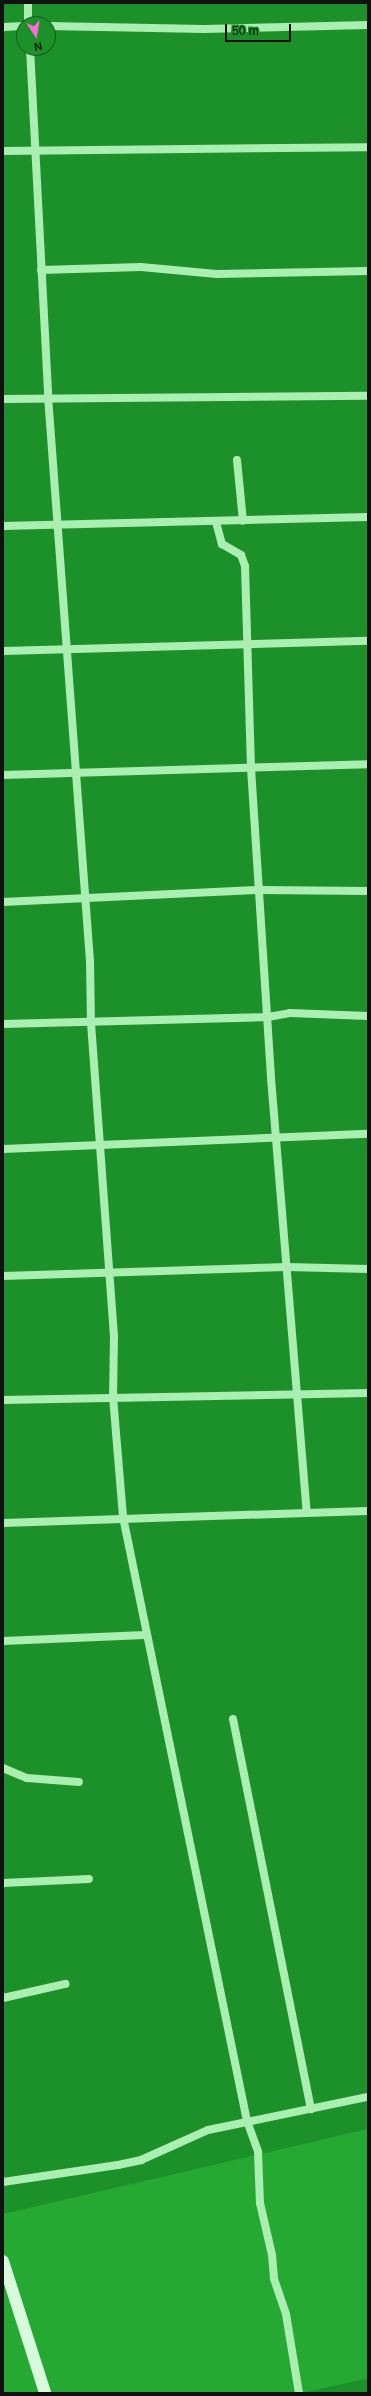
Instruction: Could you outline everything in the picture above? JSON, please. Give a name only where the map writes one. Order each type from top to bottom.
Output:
[{"type":"street","points":[[28,3],[28,16]]},
{"type":"street","points":[[56,26],[204,29],[368,25]]},
{"type":"street","points":[[3,27],[16,26]]},
{"type":"street","points":[[30,56],[48,396],[84,900],[107,1272],[114,1336],[113,1397],[123,1517],[145,1635],[247,2121],[258,2152],[260,2204],[272,2255],[274,2279],[286,2314],[299,2393]]},
{"type":"street","points":[[3,151],[368,148]]},
{"type":"street","points":[[41,270],[141,267],[217,274],[368,271]]},
{"type":"street","points":[[3,399],[48,396],[368,396]]},
{"type":"street","points":[[237,460],[243,521]]},
{"type":"street","points":[[3,526],[216,522],[368,517]]},
{"type":"street","points":[[216,522],[222,544],[241,555],[245,566],[251,768],[261,890],[268,1017],[307,1513]]},
{"type":"street","points":[[3,651],[247,643],[368,641]]},
{"type":"street","points":[[3,775],[368,764]]},
{"type":"street","points":[[3,902],[84,900],[261,890],[368,890]]},
{"type":"street","points":[[3,1024],[91,1023],[268,1017],[290,1013],[368,1016]]},
{"type":"street","points":[[3,1149],[368,1134]]},
{"type":"street","points":[[3,1276],[287,1267],[368,1270]]},
{"type":"street","points":[[3,1400],[368,1393]]},
{"type":"street","points":[[3,1523],[123,1517],[368,1511]]},
{"type":"street","points":[[3,1641],[145,1635]]},
{"type":"street","points":[[233,1718],[311,2109]]},
{"type":"street","points":[[3,1768],[27,1778],[79,1782]]},
{"type":"street","points":[[3,1883],[89,1879]]},
{"type":"street","points":[[3,1998],[64,1984]]},
{"type":"street","points":[[3,2182],[141,2160],[208,2130],[368,2097]]},
{"type":"street","points":[[3,2261],[46,2393]]},
{"type":"green space","points":[[368,2129],[368,2378],[303,2393],[3,2393],[3,2214]]}]
